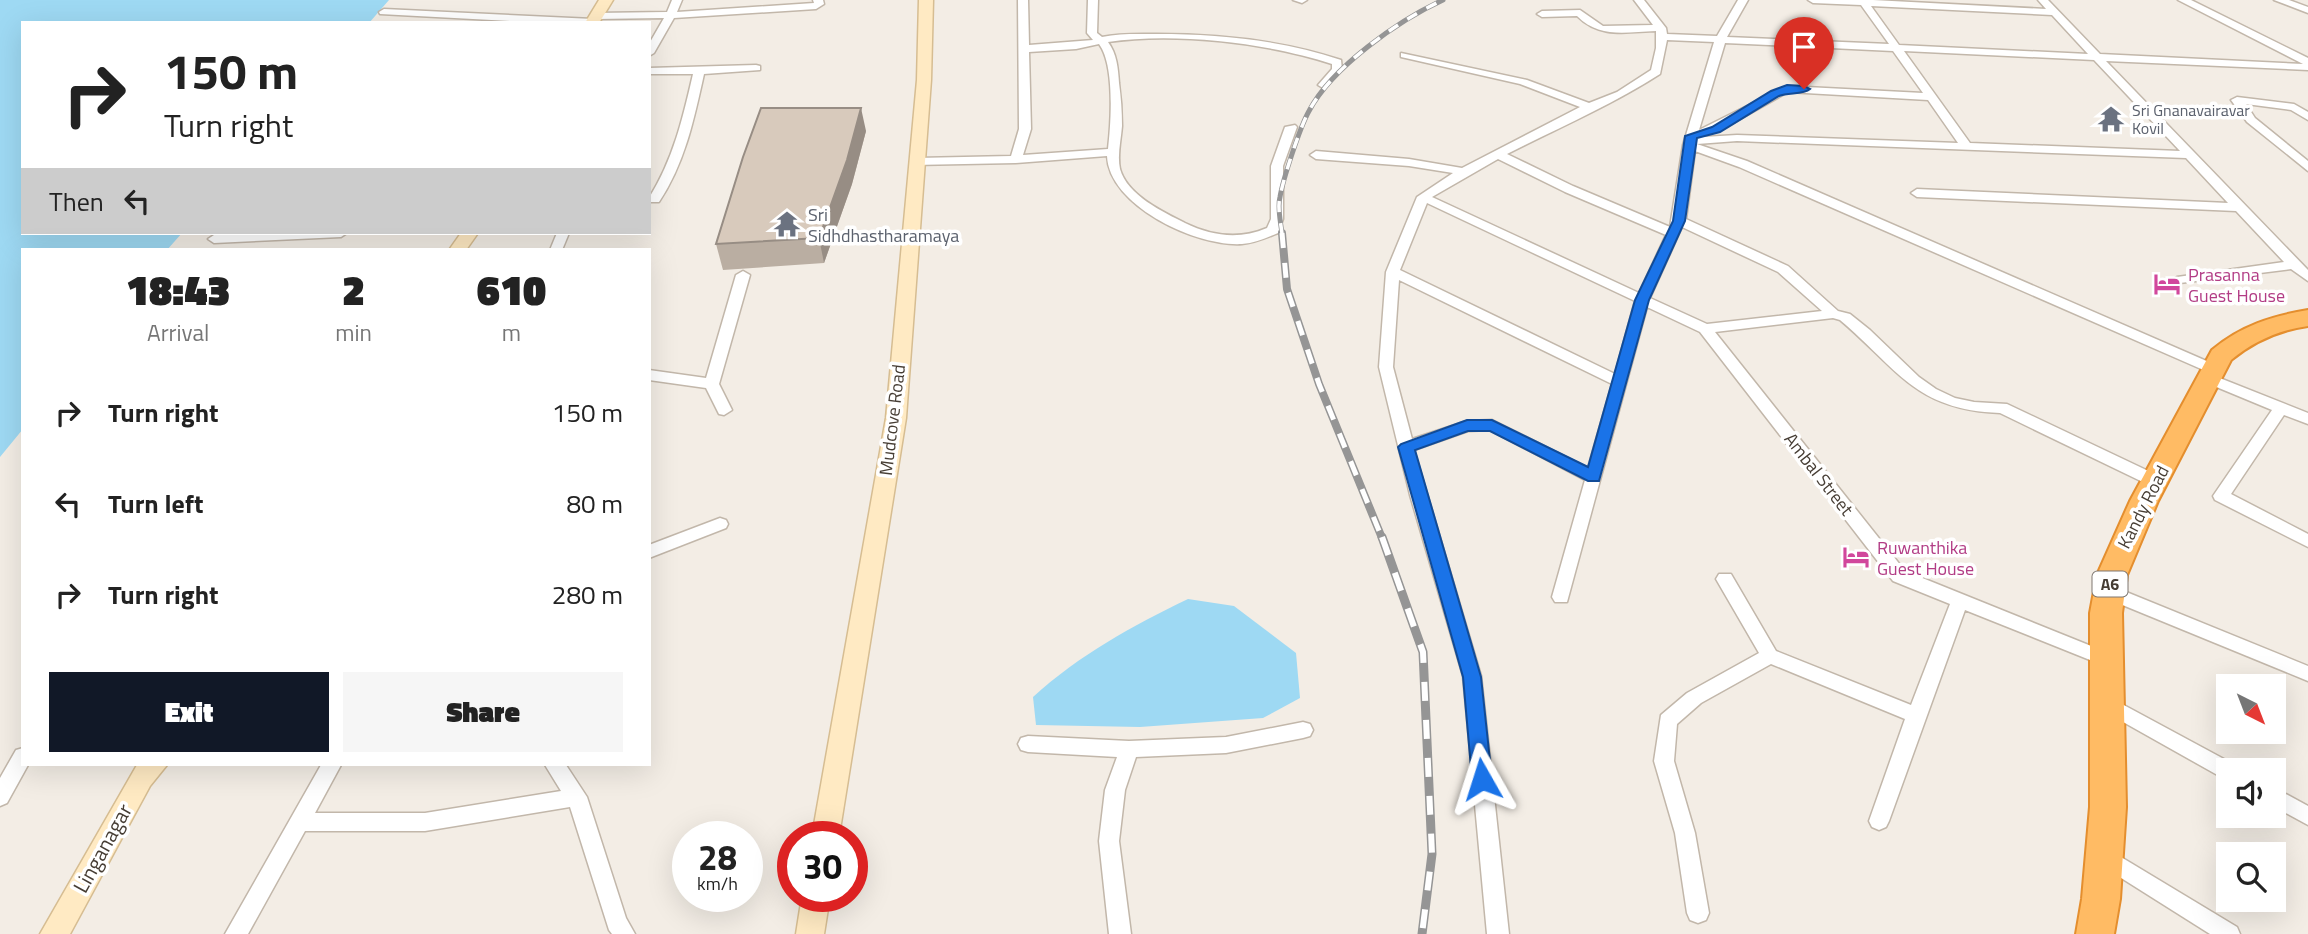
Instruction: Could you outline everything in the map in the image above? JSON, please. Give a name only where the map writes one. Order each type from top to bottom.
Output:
[{"type":"highway","name":"Kandy Road","points":[[2095,934],[2105,857],[2108,774],[2105,659],[2109,592],[2120,554],[2221,356],[2247,336],[2271,326],[2308,318]]},
{"type":"street","points":[[594,20],[606,0]]},
{"type":"street","points":[[651,50],[677,0]]},
{"type":"street","points":[[384,12],[535,21],[594,20],[817,6],[818,0]]},
{"type":"street","name":"Mudcove Road","points":[[828,821],[896,418],[925,80],[926,0]]},
{"type":"street","points":[[1016,159],[1025,129],[1023,0]]},
{"type":"street","points":[[1093,0],[1092,33],[1108,50],[1116,111],[1113,152],[1116,174],[1120,182],[1168,220],[1201,233],[1254,239],[1273,230],[1277,219],[1276,166],[1291,127]]},
{"type":"street","points":[[1498,934],[1472,677],[1406,447],[1386,367],[1393,272],[1423,197],[1498,154],[1589,107],[1621,94],[1656,72],[1663,33],[1639,0]]},
{"type":"street","points":[[1561,597],[1642,300],[1676,227],[1690,141],[1720,41],[1743,0]]},
{"type":"street","points":[[1813,0],[2055,12]]},
{"type":"street","points":[[2043,0],[2308,277]]},
{"type":"street","points":[[2183,0],[2308,64]]},
{"type":"street","points":[[2279,0],[2308,10]]},
{"type":"street","points":[[1865,4],[1967,147]]},
{"type":"street","points":[[1542,14],[1580,13],[1592,25],[1602,29],[1663,33],[1720,41],[2308,64]]},
{"type":"street","points":[[1024,49],[1080,45],[1098,40],[1198,38],[1300,52],[1338,64],[1335,73],[1323,85]]},
{"type":"street","points":[[1405,55],[1523,82],[1589,107]]},
{"type":"street","points":[[651,71],[755,68]]},
{"type":"street","points":[[655,200],[669,178],[688,121],[699,71]]},
{"type":"street","points":[[1690,141],[1716,129],[1775,93],[1787,89],[1931,97]]},
{"type":"street","points":[[2308,117],[2294,107],[2237,100],[2251,120],[2308,167]]},
{"type":"street","points":[[1690,141],[1737,138],[2190,155]]},
{"type":"street","points":[[1690,141],[2308,419]]},
{"type":"street","points":[[917,162],[1113,152]]},
{"type":"street","points":[[1498,154],[1569,189],[1783,269],[1833,314]]},
{"type":"street","points":[[1316,155],[1384,163],[1412,163],[1464,172]]},
{"type":"street","points":[[1917,193],[2239,207]]},
{"type":"street","points":[[1423,197],[1705,329],[1833,314],[1845,317],[1917,386],[1936,397],[1979,409],[2002,408],[2155,481]]},
{"type":"street","points":[[214,239],[299,235]]},
{"type":"street","points":[[2177,281],[2294,265]]},
{"type":"street","points":[[1393,272],[1619,382]]},
{"type":"street","points":[[723,410],[712,384],[743,275]]},
{"type":"street","name":"Ambal Street","points":[[1705,329],[1899,576],[2105,659]]},
{"type":"street","points":[[651,375],[712,384]]},
{"type":"street","points":[[2281,408],[2221,496],[2308,541]]},
{"type":"street","points":[[1406,447],[1467,426],[1492,425],[1593,477]]},
{"type":"street","points":[[651,551],[720,524]]},
{"type":"street","points":[[1725,579],[1770,656],[1916,715]]},
{"type":"street","points":[[2109,592],[2308,674]]},
{"type":"street","points":[[1879,821],[1960,601]]},
{"type":"street","points":[[1698,913],[1685,833],[1664,761],[1668,721],[1694,698],[1770,656]]},
{"type":"street","points":[[2106,704],[2216,764]]},
{"type":"street","points":[[1028,744],[1129,749],[1226,744],[1303,730]]},
{"type":"street","points":[[1120,934],[1109,841],[1115,790],[1129,749]]},
{"type":"street","points":[[0,797],[12,766]]},
{"type":"street","name":"Linganagar","points":[[54,934],[141,778],[152,766]]},
{"type":"street","points":[[236,934],[330,766]]},
{"type":"street","points":[[556,766],[578,797],[617,923],[624,934]]},
{"type":"street","points":[[297,822],[425,822],[578,797]]},
{"type":"street","points":[[2286,803],[2308,816]]},
{"type":"street","points":[[2105,857],[2229,934]]},
{"type":"street","points":[[810,934],[813,912]]},
{"type":"water","points":[[0,0],[389,0],[371,21],[21,21],[21,235],[180,235],[169,248],[21,248],[21,431],[0,457]]},
{"type":"water","points":[[1188,599],[1234,606],[1296,653],[1300,698],[1263,718],[1140,727],[1036,725],[1033,697],[1051,682],[1107,642]]},
{"type":"building","name":"Sri Sidhdhastharamaya","points":[[761,108],[861,108],[847,160],[819,238],[716,244],[743,157]]},
{"type":"railway","points":[[1282,234],[1279,206],[1285,178],[1305,119],[1320,94],[1333,78],[1368,46],[1443,0]]},
{"type":"railway","points":[[1282,233],[1287,289],[1319,384],[1382,538]]},
{"type":"railway","points":[[1382,537],[1423,652],[1432,854],[1422,934]]},
{"type":"place","name":"Sri Gnanavairavar Kovil","points":[[2111,119]]},
{"type":"place","name":"Sri Sidhdhastharamaya","points":[[787,224]]},
{"type":"place","name":"Prasanna Guest House","points":[[2167,284]]},
{"type":"place","name":"Ruwanthika Guest House","points":[[1856,557]]},
{"type":"route","points":[[1482,779],[1472,677],[1406,447],[1467,426],[1492,425],[1593,477],[1642,300],[1679,221],[1691,136],[1716,129],[1747,113],[1775,93],[1787,89],[1804,89]]}]
